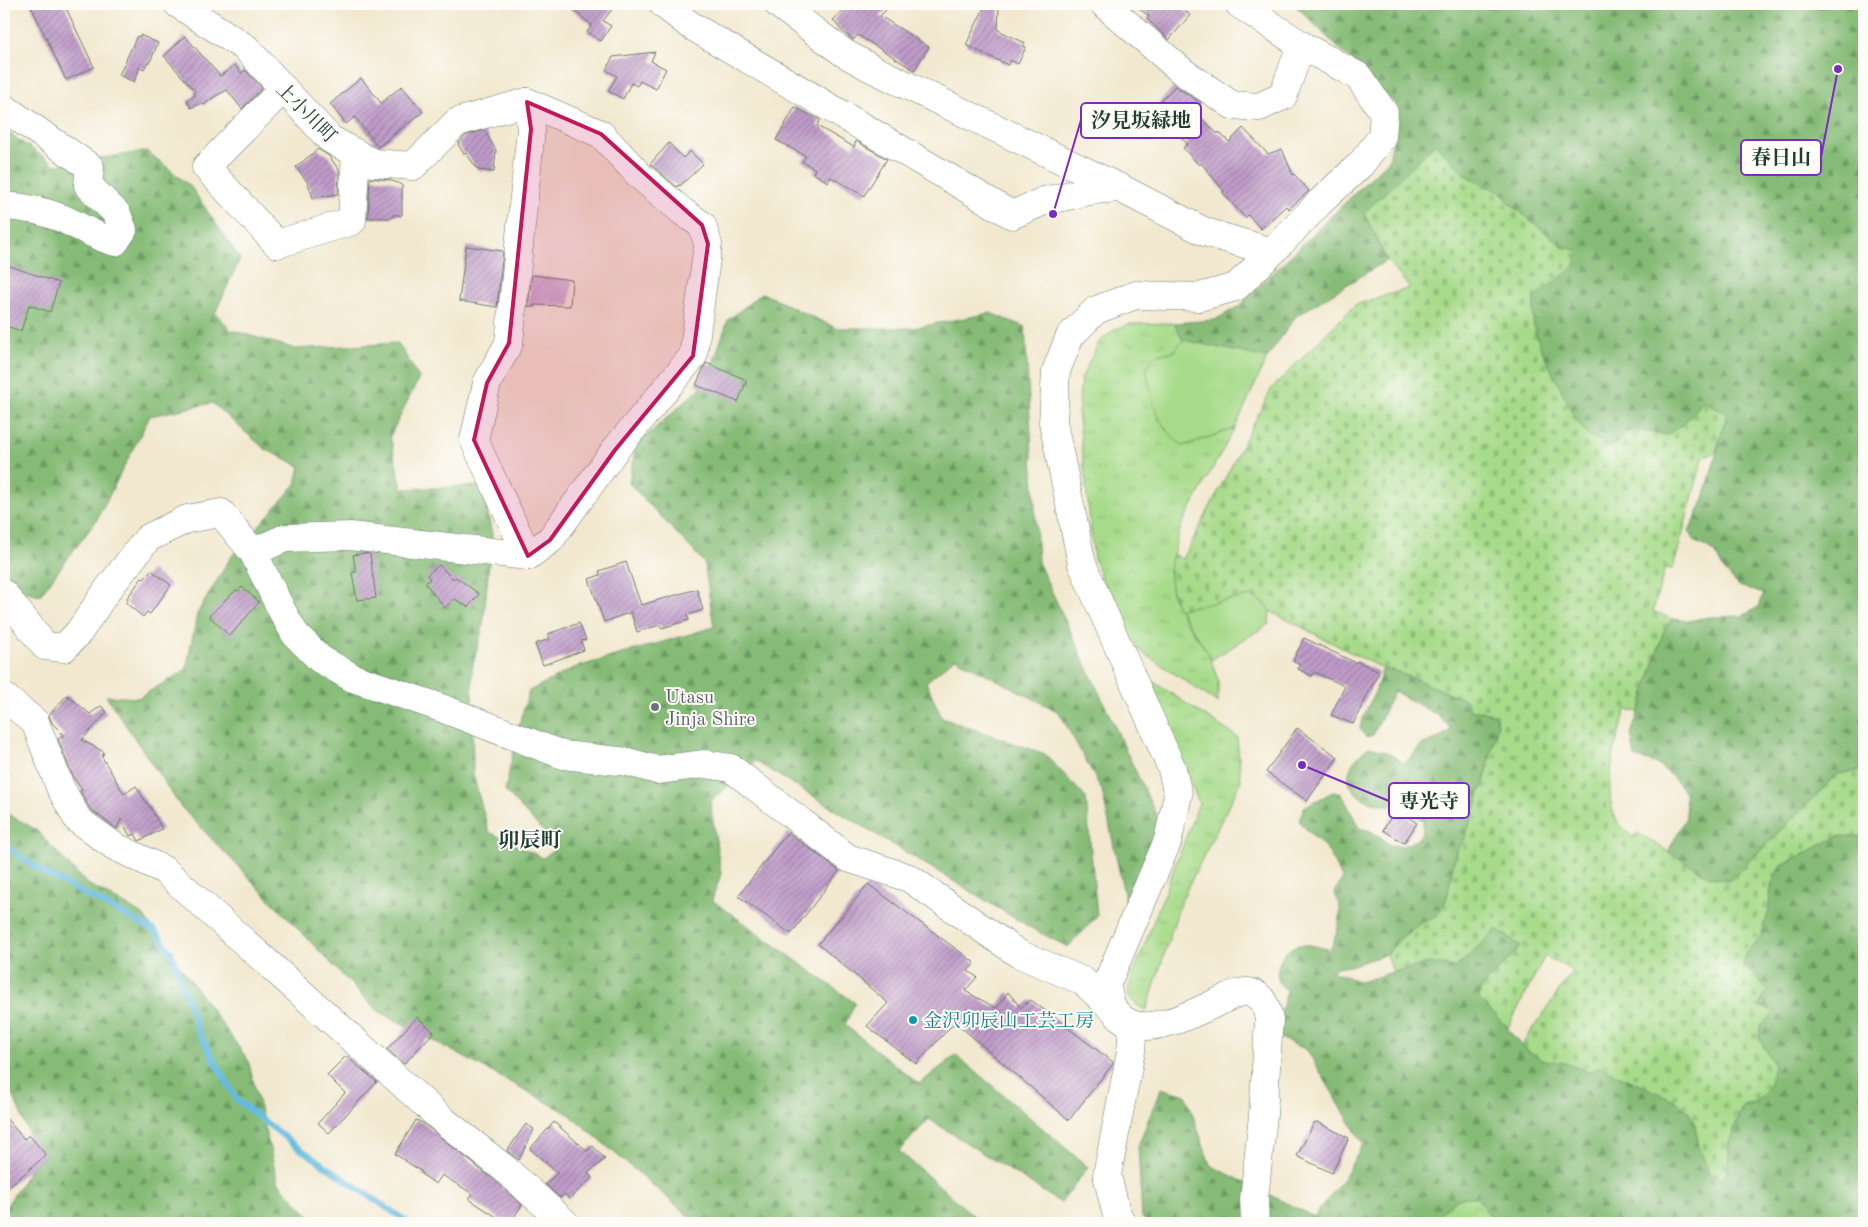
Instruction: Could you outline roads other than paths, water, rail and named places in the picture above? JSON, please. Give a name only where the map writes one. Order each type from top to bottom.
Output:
[{"type":"street","name":"上小川町","points":[[178,4],[246,48],[330,139],[374,164],[413,166],[457,122],[527,102]]},
{"type":"street","points":[[663,4],[690,24],[1012,215],[1044,201],[1094,190],[1120,188]]},
{"type":"street","points":[[778,4],[844,53],[872,69],[1120,188],[1206,232],[1272,252]]},
{"type":"street","points":[[1104,4],[1183,72],[1232,105],[1259,107],[1283,96],[1301,45]]},
{"type":"street","points":[[1122,1223],[1116,1212],[1108,1175],[1131,1051],[1123,1017],[1108,997],[1107,983],[1168,840],[1178,795],[1172,768],[1082,564],[1054,422],[1056,371],[1070,336],[1096,310],[1136,295],[1198,297],[1236,287],[1320,202],[1360,165],[1382,137],[1384,113],[1358,76],[1301,45],[1239,4]]},
{"type":"street","points":[[283,89],[206,168],[277,244],[352,221],[356,153]]},
{"type":"street","points":[[253,552],[285,538],[350,536],[528,556],[550,540],[614,450],[693,356],[708,244],[702,225],[683,212],[640,176],[600,134],[527,102]]},
{"type":"street","points":[[527,102],[531,129],[509,343],[487,383],[474,440],[528,556]]},
{"type":"street","points":[[4,108],[90,168],[88,185],[117,214],[123,230],[115,242],[97,237],[59,218],[22,207],[4,206]]},
{"type":"street","points":[[4,594],[45,646],[64,648],[79,632],[108,589],[148,538],[187,519],[221,513],[253,552],[281,610],[295,634],[320,659],[353,678],[436,706],[563,754],[628,762],[657,770],[705,764],[731,768],[848,858],[909,878],[1019,954],[1083,981],[1123,1017],[1155,1025],[1186,1016],[1233,995],[1247,992],[1259,997],[1267,1006],[1269,1020],[1264,1115],[1254,1199],[1255,1223]]},
{"type":"street","points":[[4,696],[35,722],[60,787],[78,820],[114,846],[164,870],[444,1120],[505,1169],[565,1223]]},
{"type":"waterway","points":[[4,845],[41,871],[155,931],[171,952],[198,1031],[237,1100],[296,1146],[409,1223]]},
{"type":"place","name":"春日山","points":[[1838,69]]},
{"type":"place","name":"汐見坂緑地","points":[[1053,214]]},
{"type":"place","name":"Utasu Jinja Shire","points":[[655,707]]},
{"type":"place","name":"専光寺","points":[[1302,765]]},
{"type":"place","name":"金沢卯辰山工芸工房","points":[[913,1020]]},
{"type":"district","name":"卯辰町","points":[[530,840]]}]
